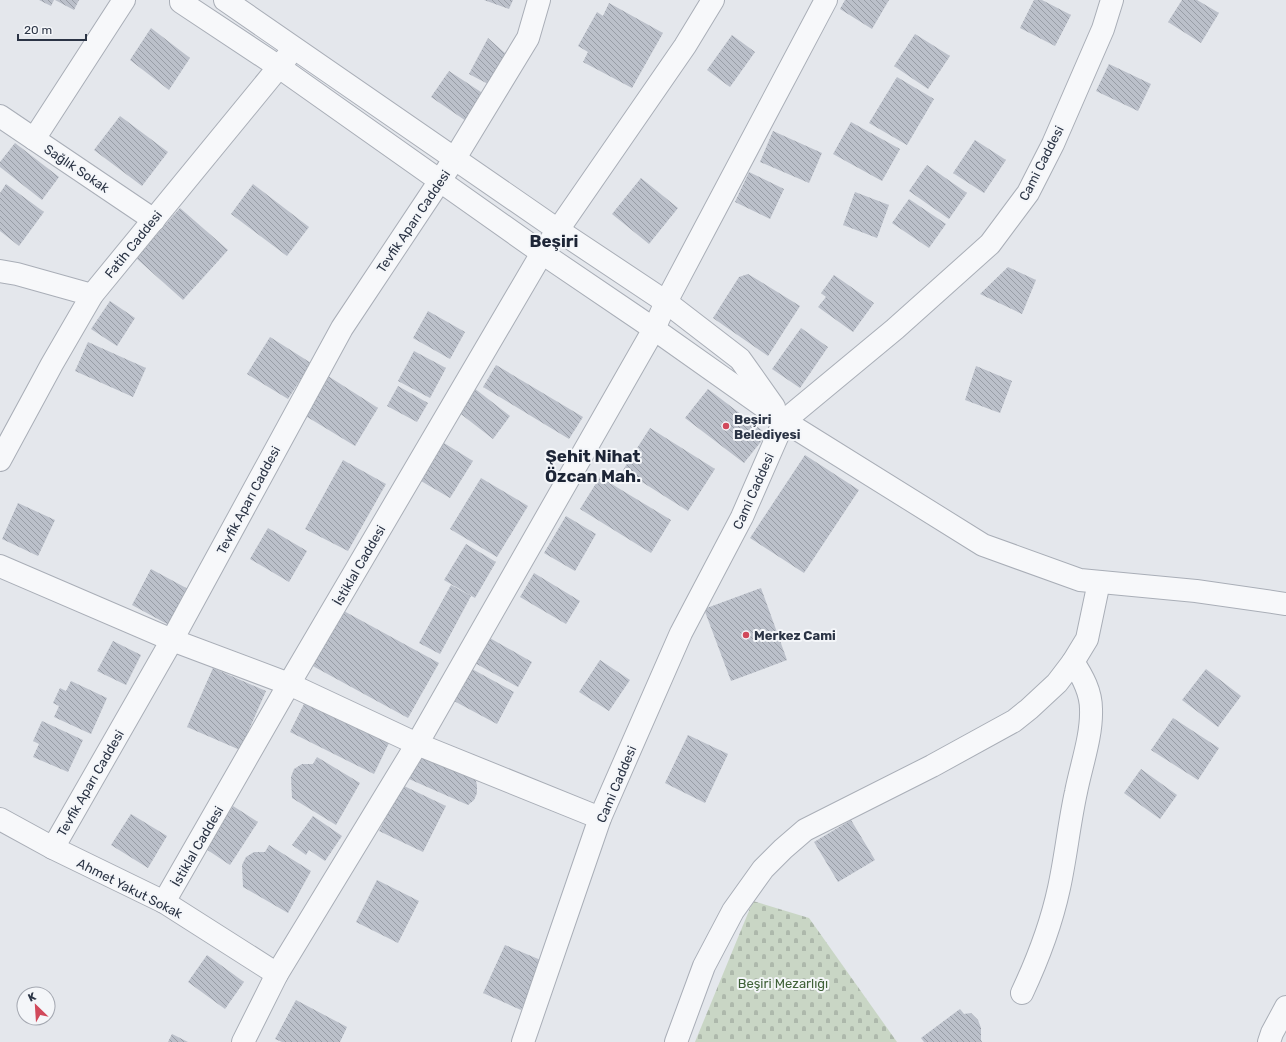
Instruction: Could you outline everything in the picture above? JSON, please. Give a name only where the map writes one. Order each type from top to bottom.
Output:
[{"type":"street","points":[[34,139],[124,0]]},
{"type":"street","points":[[181,0],[181,2],[654,329],[784,421],[984,545],[1080,580],[1285,601]]},
{"type":"street","points":[[225,0],[558,230],[666,302],[740,359],[784,421]]},
{"type":"street","name":"Tevfik Aparı Caddesi","points":[[53,848],[172,640],[342,328],[455,158],[528,38],[539,0]]},
{"type":"street","name":"İstiklal Caddesi","points":[[164,902],[542,253],[685,46],[713,0]]},
{"type":"street","points":[[243,1042],[277,974],[417,744],[654,329],[666,302],[826,0]]},
{"type":"street","name":"Cami Caddesi","points":[[523,1042],[600,818],[681,633],[742,517],[784,421],[895,329],[990,244],[1028,193],[1053,144],[1103,29],[1112,0]]},
{"type":"street","name":"Fatih Caddesi","points":[[0,460],[52,364],[92,295],[294,48]]},
{"type":"street","name":"Sağlık Sokak","points":[[0,116],[154,220]]},
{"type":"street","points":[[0,271],[17,274],[92,295]]},
{"type":"street","points":[[0,566],[172,640],[290,684],[417,744],[600,818]]},
{"type":"street","points":[[676,1042],[704,966],[733,911],[763,870],[783,849],[805,830],[932,766],[1014,721],[1044,697],[1073,662],[1087,639],[1099,582]]},
{"type":"street","points":[[1022,993],[1034,968],[1053,915],[1091,722],[1089,694],[1081,674],[1073,662]]},
{"type":"street","name":"Ahmet Yakut Sokak","points":[[0,819],[53,848],[164,902],[277,974]]},
{"type":"street","points":[[1269,1042],[1286,1006]]},
{"type":"green space","name":"Beşiri Mezarlığı","points":[[753,901],[809,918],[897,1042],[695,1042]]},
{"type":"building","points":[[39,0],[54,0],[51,6]]},
{"type":"building","points":[[55,0],[79,0],[74,10]]},
{"type":"building","points":[[484,0],[513,0],[509,9]]},
{"type":"building","points":[[845,0],[889,0],[872,29],[840,9]]},
{"type":"building","points":[[1034,0],[1042,0],[1071,15],[1055,46],[1020,28]]},
{"type":"building","points":[[1182,0],[1197,0],[1219,13],[1201,43],[1168,22]]},
{"type":"building","points":[[609,3],[663,33],[632,88],[583,62],[588,52],[578,46],[597,12],[603,16]]},
{"type":"building","points":[[151,28],[190,58],[169,90],[130,60]]},
{"type":"building","points":[[915,34],[950,56],[928,89],[894,66]]},
{"type":"building","points":[[732,35],[755,52],[730,87],[707,70]]},
{"type":"building","points":[[488,38],[506,54],[490,85],[469,74]]},
{"type":"building","points":[[1109,64],[1151,84],[1138,111],[1096,91]]},
{"type":"building","points":[[449,71],[487,96],[469,123],[431,97]]},
{"type":"building","points":[[897,77],[934,99],[907,145],[869,123]]},
{"type":"building","points":[[120,116],[168,152],[142,186],[94,150]]},
{"type":"building","points":[[851,122],[900,149],[882,181],[833,154]]},
{"type":"building","points":[[773,131],[822,153],[809,183],[760,162]]},
{"type":"building","points":[[975,140],[1006,160],[984,193],[953,173]]},
{"type":"building","points":[[15,143],[59,177],[42,200],[0,167],[0,162]]},
{"type":"building","points":[[927,165],[967,193],[949,219],[909,191]]},
{"type":"building","points":[[749,172],[784,189],[770,219],[735,202]]},
{"type":"building","points":[[641,178],[678,208],[649,244],[612,214]]},
{"type":"building","points":[[6,184],[44,212],[19,246],[0,231],[0,193]]},
{"type":"building","points":[[253,184],[309,227],[287,256],[231,214]]},
{"type":"building","points":[[855,192],[889,205],[877,238],[843,225]]},
{"type":"building","points":[[909,199],[946,224],[929,248],[892,223]]},
{"type":"building","points":[[180,208],[228,250],[183,300],[136,258]]},
{"type":"building","points":[[1008,267],[1036,280],[1022,314],[980,294]]},
{"type":"building","points":[[748,274],[800,306],[768,356],[713,318],[739,277]]},
{"type":"building","points":[[834,275],[874,303],[853,332],[818,307],[826,297],[821,293]]},
{"type":"building","points":[[110,301],[135,318],[117,346],[91,329]]},
{"type":"building","points":[[428,311],[465,332],[450,359],[413,338]]},
{"type":"building","points":[[801,328],[828,347],[800,388],[772,369]]},
{"type":"building","points":[[270,337],[311,363],[288,399],[247,374]]},
{"type":"building","points":[[88,342],[146,368],[133,397],[75,371]]},
{"type":"building","points":[[414,351],[446,368],[430,398],[398,381]]},
{"type":"building","points":[[496,365],[583,417],[569,439],[483,387]]},
{"type":"building","points":[[976,366],[1012,381],[1000,413],[965,400]]},
{"type":"building","points":[[328,376],[378,408],[355,446],[304,415]]},
{"type":"building","points":[[398,386],[428,403],[417,422],[387,406]]},
{"type":"building","points":[[474,388],[510,416],[493,439],[457,411]]},
{"type":"building","name":"Beşiri Belediyesi","points":[[708,389],[767,434],[744,463],[685,418]]},
{"type":"building","points":[[650,428],[715,469],[688,511],[623,470]]},
{"type":"building","points":[[444,443],[473,461],[450,498],[421,481]]},
{"type":"building","points":[[805,455],[859,490],[804,573],[750,538]]},
{"type":"building","points":[[343,460],[386,484],[348,551],[305,529]]},
{"type":"building","points":[[600,477],[671,520],[651,553],[580,509]]},
{"type":"building","points":[[481,478],[528,506],[497,557],[450,529]]},
{"type":"building","points":[[18,503],[55,520],[38,556],[2,539]]},
{"type":"building","points":[[566,516],[596,534],[575,571],[544,553]]},
{"type":"building","points":[[268,528],[307,551],[289,582],[250,559]]},
{"type":"building","points":[[466,544],[496,562],[475,598],[444,580]]},
{"type":"building","points":[[151,569],[188,589],[169,625],[132,605]]},
{"type":"building","points":[[534,573],[580,601],[566,624],[520,597]]},
{"type":"building","points":[[451,585],[471,596],[440,654],[419,643]]},
{"type":"building","name":"Merkez Cami","points":[[761,588],[787,660],[731,681],[704,609]]},
{"type":"building","points":[[342,610],[439,663],[408,718],[311,665]]},
{"type":"building","points":[[488,637],[532,662],[518,687],[473,662]]},
{"type":"building","points":[[113,641],[141,655],[126,685],[97,671]]},
{"type":"building","points":[[600,660],[630,680],[609,711],[579,692]]},
{"type":"building","points":[[213,668],[266,691],[240,750],[187,727]]},
{"type":"building","points":[[472,669],[514,692],[497,724],[454,701]]},
{"type":"building","points":[[1206,669],[1241,696],[1218,727],[1182,700]]},
{"type":"building","points":[[71,681],[107,698],[91,734],[54,717],[59,706],[53,703],[60,688],[66,691]]},
{"type":"building","points":[[305,702],[389,743],[374,774],[290,732]]},
{"type":"building","points":[[1173,718],[1219,748],[1198,780],[1151,750]]},
{"type":"building","points":[[42,721],[83,740],[68,772],[33,757],[39,744],[33,741]]},
{"type":"building","points":[[688,735],[728,754],[705,803],[665,783]]},
{"type":"building","points":[[419,756],[474,775],[477,785],[477,793],[474,800],[468,805],[409,779]]},
{"type":"building","points":[[317,757],[360,783],[336,825],[292,798],[291,777],[294,769],[302,764],[313,764]]},
{"type":"building","points":[[1141,769],[1177,795],[1160,819],[1124,793]]},
{"type":"building","points":[[402,785],[446,806],[423,852],[379,831]]},
{"type":"building","points":[[233,806],[258,822],[230,865],[206,849]]},
{"type":"building","points":[[131,814],[167,836],[148,868],[111,845]]},
{"type":"building","points":[[313,816],[342,836],[325,861],[309,850],[306,855],[292,845]]},
{"type":"building","points":[[851,820],[875,860],[838,882],[814,842]]},
{"type":"building","points":[[269,845],[311,871],[288,913],[243,887],[242,865],[246,857],[254,852],[265,852]]},
{"type":"building","points":[[377,880],[419,901],[398,943],[356,922]]},
{"type":"building","points":[[505,945],[543,961],[521,1010],[483,993]]},
{"type":"building","points":[[207,955],[244,982],[225,1009],[188,982]]},
{"type":"building","points":[[296,1000],[347,1027],[340,1042],[282,1042],[275,1039]]},
{"type":"building","points":[[960,1009],[964,1014],[971,1013],[978,1020],[981,1028],[982,1042],[924,1042],[921,1038]]},
{"type":"building","points":[[172,1034],[188,1042],[168,1042]]},
{"type":"place","name":"Beşiri Belediyesi","points":[[726,426]]},
{"type":"place","name":"Merkez Cami","points":[[746,635]]},
{"type":"district","name":"Beşiri","points":[[554,241]]},
{"type":"district","name":"Şehit Nihat Özcan Mah.","points":[[593,466]]}]
